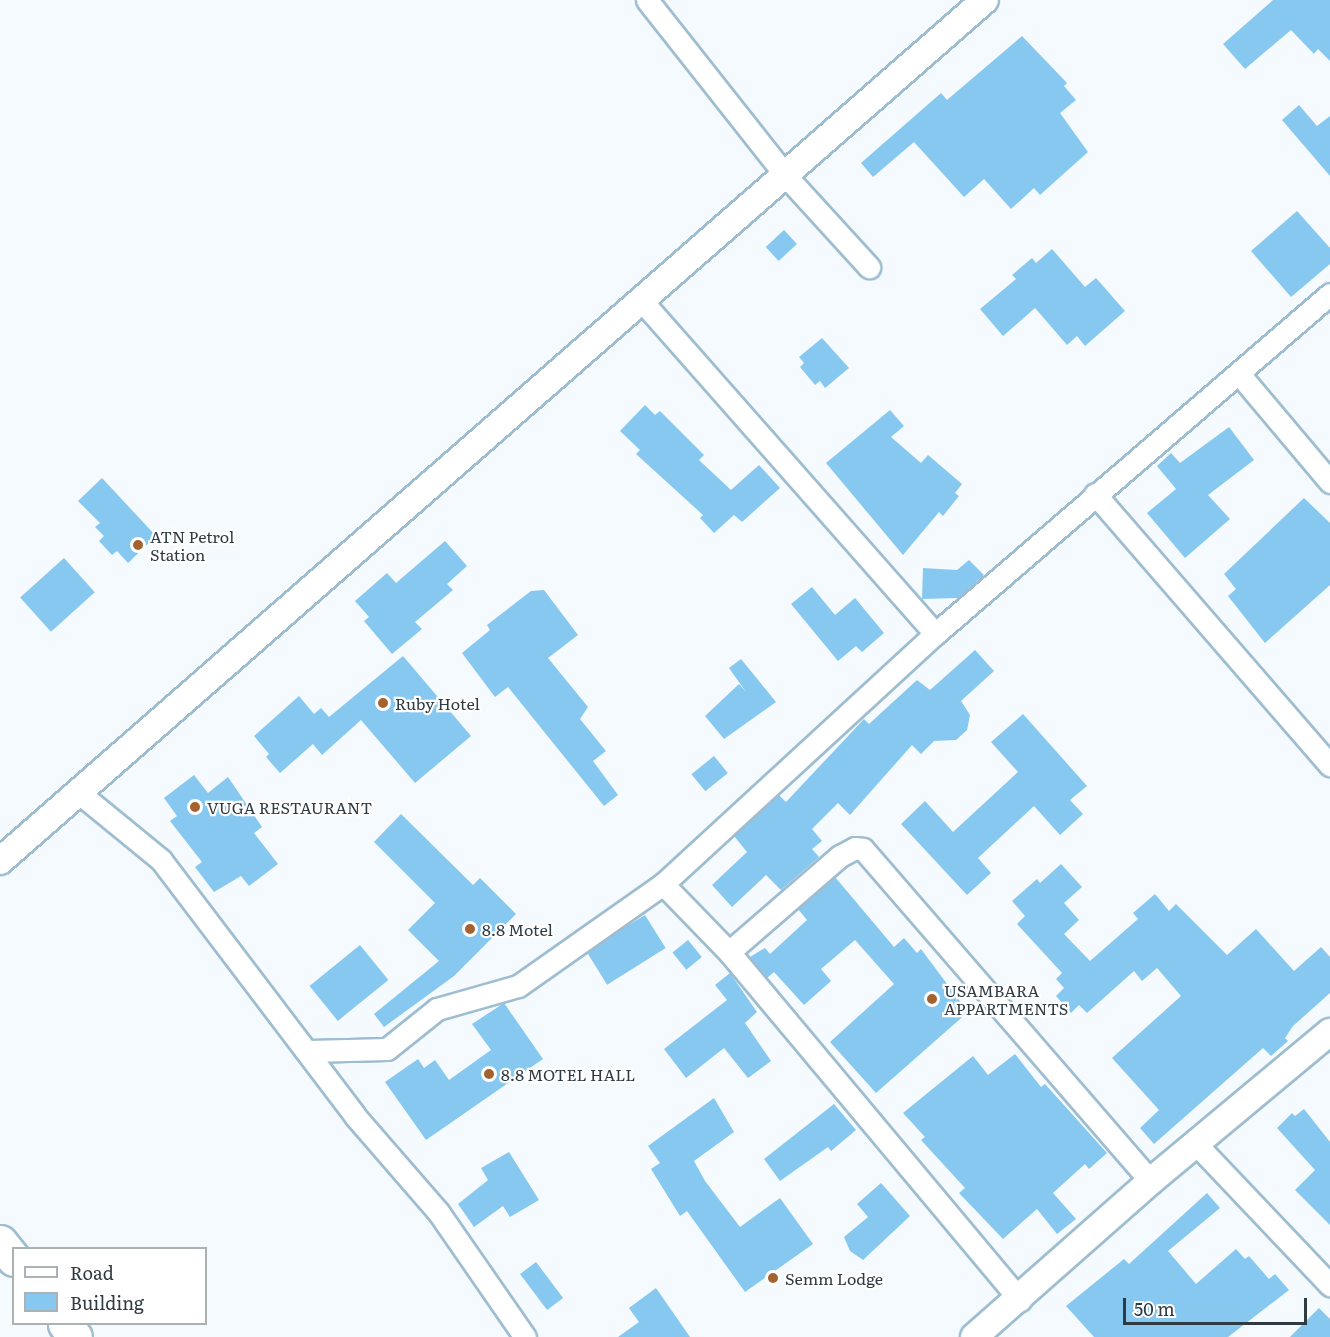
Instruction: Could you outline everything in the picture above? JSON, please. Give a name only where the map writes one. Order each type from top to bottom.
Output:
[{"type":"highway","points":[[0,1242],[12,1257]]},
{"type":"street","points":[[647,0],[785,175],[868,267]]},
{"type":"street","points":[[0,861],[985,0]]},
{"type":"street","points":[[309,1051],[387,1049],[436,1009],[519,986],[663,884],[935,634],[1095,494],[1240,375],[1330,294]]},
{"type":"street","points":[[641,300],[935,634]]},
{"type":"street","points":[[1240,375],[1330,482]]},
{"type":"street","points":[[1095,494],[1330,765]]},
{"type":"street","points":[[78,792],[161,860],[309,1051],[355,1116],[439,1213],[525,1337]]},
{"type":"street","points":[[729,952],[840,856],[855,848],[863,849],[1150,1180]]},
{"type":"street","points":[[663,884],[729,952],[1020,1300]]},
{"type":"street","points":[[974,1337],[1020,1300],[1150,1180],[1330,1032]]},
{"type":"street","points":[[1196,1144],[1330,1286]]},
{"type":"building","points":[[1273,0],[1330,0],[1330,61],[1318,49],[1314,54],[1291,30],[1245,69],[1223,44]]},
{"type":"building","points":[[1022,36],[1067,83],[1064,86],[1076,100],[1060,113],[1088,152],[1040,195],[1034,188],[1011,209],[984,179],[964,197],[914,142],[873,177],[861,163],[941,93],[947,100]]},
{"type":"building","points":[[1299,105],[1317,126],[1330,116],[1330,176],[1282,120]]},
{"type":"building","points":[[1297,211],[1330,248],[1330,264],[1291,297],[1251,251]]},
{"type":"building","points":[[784,230],[797,244],[779,261],[766,247]]},
{"type":"building","points":[[1052,249],[1085,287],[1096,278],[1125,311],[1085,346],[1077,336],[1067,345],[1035,308],[1003,336],[980,309],[1016,279],[1012,275],[1032,258],[1036,263]]},
{"type":"building","points":[[822,338],[849,368],[825,388],[820,381],[815,385],[800,367],[804,363],[799,357]]},
{"type":"building","points":[[645,405],[655,415],[660,411],[704,455],[699,460],[731,490],[759,465],[780,488],[742,522],[734,515],[714,533],[700,518],[703,515],[636,454],[640,450],[620,431]]},
{"type":"building","points":[[890,410],[904,426],[891,437],[921,463],[928,455],[962,484],[955,493],[959,496],[943,516],[939,512],[903,555],[826,463]]},
{"type":"building","points":[[1229,427],[1254,460],[1208,495],[1230,519],[1185,558],[1147,513],[1176,489],[1157,466],[1171,453],[1180,463]]},
{"type":"building","points":[[102,478],[156,536],[128,563],[117,551],[112,555],[99,541],[104,536],[95,527],[100,523],[78,501]]},
{"type":"building","points":[[1304,498],[1330,523],[1330,585],[1265,643],[1228,596],[1236,589],[1224,574]]},
{"type":"building","points":[[445,541],[467,566],[447,584],[453,590],[415,622],[422,629],[392,654],[364,621],[369,617],[355,601],[387,573],[396,583]]},
{"type":"building","points":[[64,558],[95,592],[51,632],[20,597]]},
{"type":"building","points":[[969,560],[984,575],[958,598],[922,599],[923,568],[957,570]]},
{"type":"building","points":[[812,587],[835,615],[855,598],[884,633],[862,652],[856,646],[838,661],[791,604]]},
{"type":"building","points":[[544,590],[578,635],[548,658],[588,707],[580,719],[606,751],[593,761],[618,795],[604,806],[508,687],[495,697],[462,653],[490,630],[487,625],[531,591]]},
{"type":"building","points":[[975,650],[994,671],[961,701],[970,715],[967,730],[956,740],[934,741],[921,754],[912,745],[850,815],[838,803],[812,829],[822,841],[812,849],[819,857],[781,890],[766,875],[732,907],[712,885],[747,852],[734,836],[779,795],[786,802],[864,719],[869,724],[917,680],[930,690]]},
{"type":"building","points":[[403,656],[471,736],[415,783],[361,720],[322,755],[313,744],[280,773],[266,757],[269,754],[254,736],[299,696],[314,714],[321,708],[329,717]]},
{"type":"building","points":[[741,659],[776,702],[724,739],[705,716],[739,684],[746,692],[729,668]]},
{"type":"building","points":[[1023,714],[1087,786],[1070,800],[1083,814],[1060,835],[1034,806],[978,858],[991,873],[967,895],[901,824],[925,801],[953,832],[1018,772],[991,742]]},
{"type":"building","points":[[714,756],[728,773],[705,791],[691,774]]},
{"type":"building","points":[[194,775],[208,793],[228,777],[262,827],[254,833],[278,864],[249,886],[241,876],[214,892],[195,867],[202,862],[170,821],[177,816],[164,798]]},
{"type":"building","points":[[401,814],[473,885],[480,878],[516,914],[454,976],[384,1027],[374,1014],[439,961],[408,930],[435,903],[374,842]]},
{"type":"building","points":[[1061,864],[1082,887],[1064,903],[1079,920],[1064,934],[1090,961],[1138,919],[1133,913],[1155,894],[1169,911],[1176,904],[1227,955],[1256,929],[1294,971],[1321,947],[1330,957],[1330,993],[1293,1026],[1285,1038],[1288,1041],[1271,1056],[1263,1048],[1154,1144],[1140,1128],[1159,1110],[1112,1058],[1181,996],[1157,968],[1142,981],[1134,971],[1087,1013],[1079,1005],[1071,1013],[1056,996],[1064,988],[1056,979],[1062,973],[1017,924],[1025,916],[1012,901],[1037,879],[1040,883]]},
{"type":"building","points":[[835,877],[894,947],[904,938],[917,953],[921,949],[968,1012],[876,1093],[830,1042],[894,984],[855,940],[821,969],[831,981],[804,1005],[774,972],[767,978],[750,957],[765,948],[770,954],[807,920],[798,909]]},
{"type":"building","points":[[645,915],[666,948],[607,985],[586,952]]},
{"type":"building","points":[[688,940],[702,957],[686,970],[672,953]]},
{"type":"building","points":[[360,945],[388,980],[338,1021],[309,986]]},
{"type":"building","points":[[730,973],[757,1012],[745,1023],[771,1061],[748,1078],[724,1048],[686,1078],[664,1049],[727,1000],[715,985]]},
{"type":"building","name":"8.8 MOTEL HALL","points":[[504,1003],[543,1059],[426,1140],[385,1082],[418,1059],[424,1068],[435,1060],[449,1080],[491,1050],[472,1024]]},
{"type":"building","points":[[1015,1054],[1041,1087],[1045,1084],[1107,1153],[1089,1169],[1085,1164],[1053,1193],[1076,1219],[1057,1234],[1037,1209],[1003,1239],[959,1193],[965,1188],[921,1140],[925,1137],[903,1113],[973,1056],[988,1075]]},
{"type":"building","points":[[714,1098],[734,1132],[694,1161],[705,1181],[740,1227],[780,1198],[813,1244],[745,1292],[687,1211],[680,1216],[651,1169],[660,1163],[648,1146]]},
{"type":"building","points":[[834,1104],[856,1130],[831,1151],[828,1147],[780,1181],[764,1159]]},
{"type":"building","points":[[1304,1109],[1330,1142],[1330,1225],[1295,1190],[1315,1170],[1277,1128],[1292,1113],[1295,1116]]},
{"type":"building","points":[[509,1152],[539,1200],[510,1217],[503,1206],[474,1227],[458,1204],[488,1180],[481,1168]]},
{"type":"building","points":[[881,1183],[910,1216],[863,1260],[850,1251],[844,1237],[868,1217],[857,1204]]},
{"type":"building","points":[[1207,1193],[1220,1208],[1168,1251],[1196,1284],[1236,1249],[1245,1259],[1249,1256],[1269,1279],[1275,1274],[1289,1290],[1228,1337],[1094,1337],[1066,1306],[1124,1259],[1129,1264]]},
{"type":"building","points":[[536,1262],[563,1298],[547,1310],[520,1274]]},
{"type":"building","points":[[656,1288],[690,1337],[618,1337],[639,1322],[629,1308]]},
{"type":"building","points":[[1319,1308],[1330,1319],[1330,1337],[1290,1337]]},
{"type":"place","name":"ATN Petrol Station","points":[[138,545]]},
{"type":"place","name":"Ruby Hotel","points":[[383,703]]},
{"type":"place","name":"VUGA RESTAURANT","points":[[195,807]]},
{"type":"place","name":"8.8 Motel","points":[[470,929]]},
{"type":"place","name":"USAMBARA APPARTMENTS","points":[[932,999]]},
{"type":"place","name":"8.8 MOTEL HALL","points":[[489,1074]]},
{"type":"place","name":"Semm Lodge","points":[[773,1278]]}]
